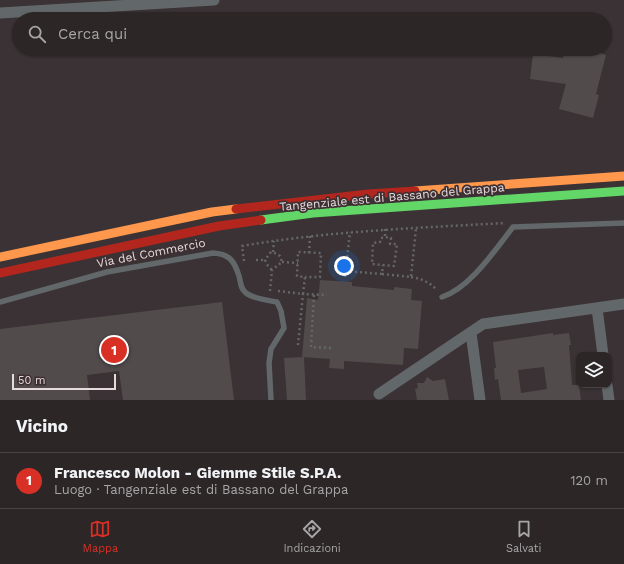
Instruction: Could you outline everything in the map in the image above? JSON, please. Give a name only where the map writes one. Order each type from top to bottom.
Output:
[{"type":"highway","name":"Tangenziale est di Bassano del Grappa","points":[[0,257],[212,212],[368,194],[624,176]]},
{"type":"highway","name":"Tangenziale est di Bassano del Grappa","points":[[0,273],[218,226],[312,213],[624,191]]},
{"type":"street","points":[[0,13],[84,4],[214,0]]},
{"type":"street","points":[[378,394],[483,324],[624,304]]},
{"type":"street","points":[[597,308],[603,352]]},
{"type":"street","points":[[471,333],[480,400]]},
{"type":"street","points":[[607,388],[609,400]]},
{"type":"lane","points":[[441,295],[452,294],[462,287],[513,227],[624,223]]},
{"type":"lane","name":"Via del Commercio","points":[[0,302],[107,272],[213,253],[224,254],[232,262],[239,276],[240,286],[247,294],[259,299],[277,302],[281,311],[284,328],[271,349],[269,363],[271,400]]},
{"type":"path","points":[[244,268],[242,246],[274,241],[385,229],[508,223],[505,228]]},
{"type":"path","points":[[411,277],[416,228]]},
{"type":"path","points":[[385,229],[385,237]]},
{"type":"path","points":[[345,277],[350,232]]},
{"type":"path","points":[[310,236],[310,252]]},
{"type":"path","points":[[385,237],[391,238],[390,244],[397,244],[394,266],[372,264],[374,243],[380,242],[381,238],[385,237]]},
{"type":"path","points":[[265,260],[270,253],[273,252],[274,241]]},
{"type":"path","points":[[273,252],[280,256],[282,262]]},
{"type":"path","points":[[298,252],[321,253],[320,277],[297,276],[298,263],[298,252]]},
{"type":"path","points":[[256,260],[265,260]]},
{"type":"path","points":[[265,260],[272,270]]},
{"type":"path","points":[[270,291],[272,270],[282,262],[298,263]]},
{"type":"path","points":[[382,274],[383,265]]},
{"type":"path","points":[[346,271],[422,279],[430,284],[441,295]]},
{"type":"path","points":[[298,345],[302,294],[305,277]]},
{"type":"path","points":[[265,290],[326,296]]},
{"type":"path","points":[[314,294],[311,348],[333,348]]},
{"type":"building","points":[[533,56],[563,58],[563,56],[606,56],[596,94],[599,95],[593,118],[559,109],[566,84],[530,79]]},
{"type":"building","points":[[320,280],[352,282],[352,286],[394,290],[394,287],[412,289],[411,300],[422,301],[418,349],[404,348],[403,365],[344,361],[344,369],[329,368],[330,359],[302,357],[307,298],[318,300]]},
{"type":"building","points":[[222,302],[234,400],[123,400],[119,371],[87,375],[90,400],[0,400],[0,329]]},
{"type":"building","points":[[553,333],[553,335],[569,333],[571,345],[569,345],[572,385],[576,385],[576,388],[579,388],[581,400],[501,400],[498,379],[495,380],[494,368],[496,368],[493,342]],"holes":[[[544,367],[547,389],[521,393],[518,370]]]},
{"type":"building","points":[[304,357],[306,400],[287,400],[284,358]]},
{"type":"building","points":[[427,377],[433,381],[445,379],[449,400],[417,400],[415,389],[418,388],[417,383],[424,383]]},
{"type":"traffic: fast","points":[[261,220],[313,213],[624,191]]},
{"type":"traffic: slow","points":[[415,191],[624,176]]},
{"type":"traffic: slow","points":[[0,257],[212,212],[236,209]]},
{"type":"traffic: jam","points":[[236,209],[368,194],[415,191]]},
{"type":"traffic: jam","points":[[0,273],[219,226],[261,220]]},
{"type":"place","name":"Francesco Molon - Giemme Stile S.P.A.","points":[[114,350]]}]
